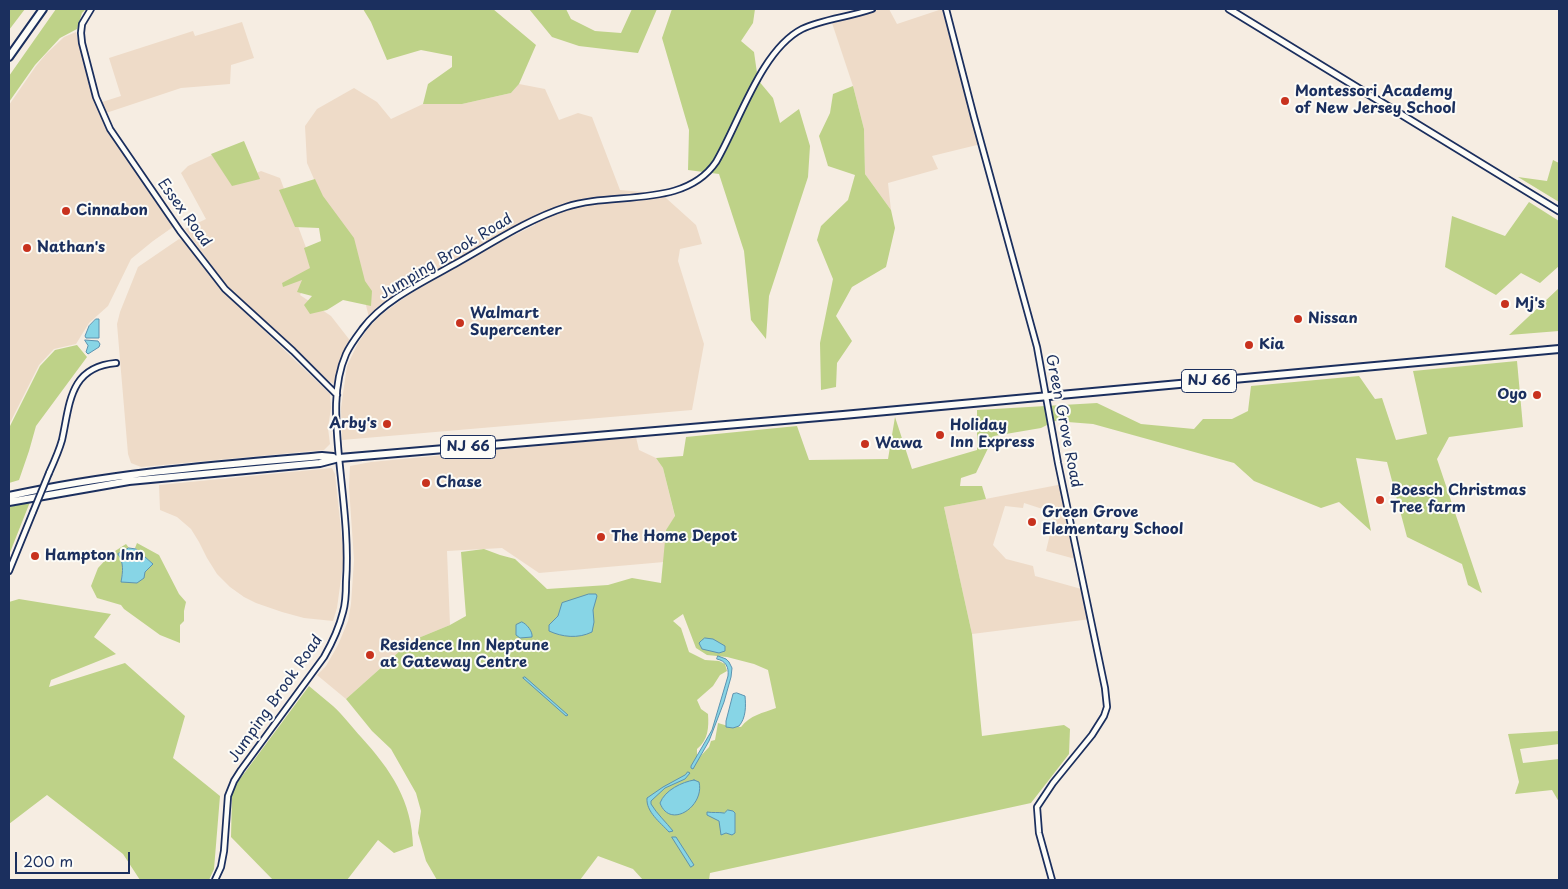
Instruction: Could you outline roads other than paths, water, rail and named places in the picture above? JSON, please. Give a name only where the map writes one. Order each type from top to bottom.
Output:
[{"type":"highway","points":[[9,57],[43,9]]},
{"type":"highway","name":"NJ 66","points":[[9,502],[129,481],[320,463],[339,458],[1559,349]]},
{"type":"highway","name":"NJ 66","points":[[9,494],[31,488],[170,470],[322,456],[339,458]]},
{"type":"main road","points":[[1229,9],[1559,211]]},
{"type":"street","name":"Essex Road","points":[[91,9],[82,24],[82,43],[96,97],[110,129],[180,231],[225,289],[293,351],[337,395]]},
{"type":"street","name":"Jumping Brook Road","points":[[215,880],[224,851],[226,804],[230,788],[241,770],[324,657],[343,615],[348,553],[336,418],[337,395],[342,365],[348,349],[366,324],[386,306],[406,292],[496,240],[553,212],[580,204],[665,193],[693,184],[711,170],[758,79],[768,63],[789,38],[808,26],[872,9]]},
{"type":"street","name":"Green Grove Road","points":[[946,9],[1037,348],[1058,463],[1099,655],[1107,702],[1106,712],[1100,723],[1053,783],[1037,807],[1040,833],[1052,880]]},
{"type":"street","points":[[9,570],[61,443],[68,406],[74,390],[81,379],[91,371],[104,365],[116,363]]},
{"type":"water","points":[[96,319],[99,319],[99,338],[86,338],[89,326]]},
{"type":"water","points":[[85,340],[98,341],[99,347],[88,354],[86,352],[88,346]]},
{"type":"water","points":[[129,548],[136,549],[153,564],[145,572],[144,578],[137,583],[121,582],[123,567],[118,554]]},
{"type":"water","points":[[589,594],[596,594],[597,596],[593,610],[594,622],[592,632],[581,636],[570,636],[559,635],[549,631],[549,625],[558,616],[562,603]]},
{"type":"water","points":[[522,622],[529,628],[532,637],[520,638],[516,635],[516,625]]},
{"type":"water","points":[[705,638],[713,639],[725,646],[725,651],[719,653],[702,649],[699,643]]},
{"type":"water","points":[[718,656],[729,662],[732,668],[731,677],[724,702],[709,741],[693,769],[691,766],[712,730],[728,676],[726,665],[723,661],[717,659]]},
{"type":"water","points":[[525,677],[568,715],[566,716],[523,678]]},
{"type":"water","points":[[737,693],[745,696],[744,716],[739,726],[733,728],[726,727],[733,694]]},
{"type":"water","points":[[688,772],[690,773],[685,779],[665,788],[651,801],[653,808],[673,831],[669,832],[651,812],[647,798]]},
{"type":"water","points":[[694,780],[699,782],[699,791],[697,799],[692,806],[686,812],[678,815],[665,811],[660,803],[662,798],[679,785]]},
{"type":"water","points":[[728,810],[735,813],[735,833],[732,835],[726,833],[721,835],[719,821],[707,815],[707,812],[724,813]]},
{"type":"water","points":[[672,837],[676,837],[694,865],[691,867]]},
{"type":"place","name":"Montessori Academy of New Jersey School","points":[[1285,101]]},
{"type":"place","name":"Cinnabon","points":[[66,211]]},
{"type":"place","name":"Nathan's","points":[[27,248]]},
{"type":"place","name":"Mj's","points":[[1505,304]]},
{"type":"place","name":"Nissan","points":[[1298,319]]},
{"type":"place","name":"Walmart Supercenter","points":[[460,323]]},
{"type":"place","name":"Kia","points":[[1249,345]]},
{"type":"place","name":"Oyo","points":[[1537,395]]},
{"type":"place","name":"Arby's","points":[[387,424]]},
{"type":"place","name":"Holiday Inn Express","points":[[940,435]]},
{"type":"place","name":"Wawa","points":[[865,444]]},
{"type":"place","name":"Chase","points":[[426,483]]},
{"type":"place","name":"Boesch Christmas Tree farm","points":[[1380,500]]},
{"type":"place","name":"Green Grove Elementary School","points":[[1032,522]]},
{"type":"place","name":"The Home Depot","points":[[601,537]]},
{"type":"place","name":"Hampton Inn","points":[[35,556]]},
{"type":"place","name":"Residence Inn Neptune at Gateway Centre","points":[[370,655]]}]
